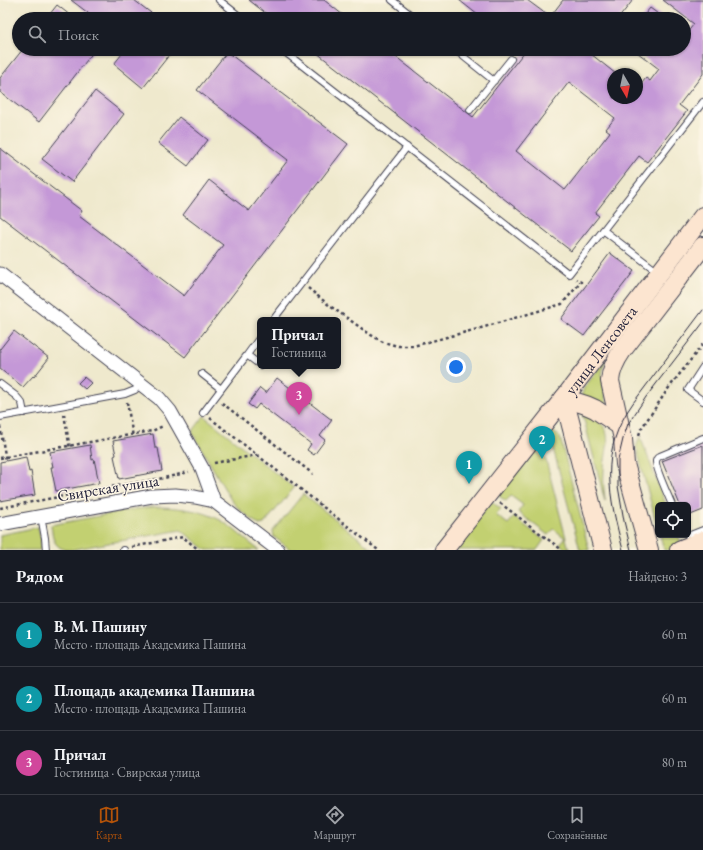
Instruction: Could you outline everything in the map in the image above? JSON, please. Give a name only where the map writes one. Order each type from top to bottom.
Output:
[{"type":"street","name":"улица Ленсовета","points":[[603,550],[564,398],[703,216]]},
{"type":"street","name":"улица Ленсовета","points":[[649,550],[625,464],[623,439],[610,381],[611,372],[615,361],[622,351],[703,246]]},
{"type":"street","points":[[0,274],[160,398],[170,411],[202,468],[214,502]]},
{"type":"street","points":[[444,550],[564,398],[595,408],[620,426]]},
{"type":"street","name":"Свирская улица","points":[[0,524],[152,496],[195,497],[214,502],[278,550]]},
{"type":"lane","points":[[218,0],[234,12]]},
{"type":"lane","points":[[392,0],[407,12]]},
{"type":"lane","points":[[290,56],[569,274],[703,102]]},
{"type":"lane","points":[[463,56],[494,81]]},
{"type":"lane","points":[[470,110],[511,59]]},
{"type":"lane","points":[[275,317],[407,147]]},
{"type":"lane","points":[[604,230],[660,272]]},
{"type":"lane","points":[[203,413],[257,341]]},
{"type":"lane","points":[[247,355],[257,362]]},
{"type":"lane","points":[[703,367],[688,390],[703,402]]},
{"type":"lane","points":[[202,374],[221,389]]},
{"type":"lane","points":[[0,384],[16,396],[22,403],[24,413]]},
{"type":"lane","points":[[0,417],[125,394],[135,390],[141,384]]},
{"type":"lane","points":[[671,502],[657,468],[657,458],[703,438]]},
{"type":"lane","points":[[41,516],[46,550]]},
{"type":"lane","points":[[690,542],[703,530]]},
{"type":"path","points":[[301,282],[330,306],[382,342],[398,346],[413,346],[562,304],[581,282],[569,274]]},
{"type":"path","points":[[636,441],[668,389],[703,344]]},
{"type":"path","points":[[125,394],[133,436]]},
{"type":"path","points":[[215,397],[313,474]]},
{"type":"path","points":[[62,406],[70,447]]},
{"type":"path","points":[[203,413],[378,550]]},
{"type":"path","points":[[0,425],[6,459]]},
{"type":"path","points":[[0,458],[6,459],[152,432]]},
{"type":"path","points":[[0,508],[164,478],[202,468],[212,463],[257,455]]},
{"type":"path","points":[[499,502],[562,550]]},
{"type":"path","points":[[124,550],[183,538],[199,550]]},
{"type":"green space","points":[[606,359],[602,376],[607,407],[581,397],[584,388]]},
{"type":"green space","points":[[582,412],[585,412],[600,423],[606,432],[608,443],[604,465],[605,501]]},
{"type":"green space","points":[[204,416],[294,488],[264,524],[259,525],[240,510],[231,500],[192,432]]},
{"type":"green space","points":[[552,432],[560,437],[589,550],[580,550],[549,433]]},
{"type":"green space","points":[[640,436],[665,502],[655,502],[655,518],[636,447]]},
{"type":"green space","points":[[532,447],[546,460],[569,550],[560,544],[565,538],[554,529],[548,535],[518,512],[523,505],[511,496],[506,501],[496,494]]},
{"type":"green space","points":[[303,494],[374,550],[291,550],[274,537],[273,531]]},
{"type":"green space","points":[[491,501],[501,509],[496,515],[508,524],[514,517],[544,540],[537,550],[454,550]]},
{"type":"green space","points":[[152,507],[197,511],[214,517],[227,524],[259,550],[206,550],[181,530],[70,550],[60,548],[53,538],[51,525]]},
{"type":"green space","points":[[38,527],[41,540],[40,550],[0,550],[0,535]]},
{"type":"green space","points":[[661,538],[679,538],[684,550],[664,550]]},
{"type":"building","points":[[71,0],[134,0],[150,12],[87,12]]},
{"type":"building","points":[[249,0],[324,0],[339,12],[264,12]]},
{"type":"building","points":[[459,0],[527,0],[543,12],[474,12]]},
{"type":"building","points":[[563,0],[633,0],[624,12],[554,12]]},
{"type":"building","points":[[663,0],[703,0],[703,74],[679,105],[687,111],[647,162],[639,156],[595,213],[599,216],[571,251],[321,56],[395,56],[473,117],[521,56],[594,56],[608,68],[607,68],[607,104],[643,104],[643,82],[646,78],[650,81],[659,69],[642,56],[691,56],[691,28],[694,24],[691,22],[691,12],[678,12]],"holes":[[[569,82],[615,118],[606,129],[610,132],[565,190],[516,151]]]},
{"type":"building","points":[[57,5],[66,12],[52,12]]},
{"type":"building","points":[[650,8],[655,12],[647,12]]},
{"type":"building","points":[[17,56],[90,56],[39,122],[0,92],[0,78]]},
{"type":"building","points":[[120,56],[168,56],[143,88],[114,64]]},
{"type":"building","points":[[224,56],[232,56],[348,144],[185,357],[0,216],[0,148],[82,211],[79,216],[184,296],[223,245],[183,215],[209,180],[249,211],[288,160],[197,90]]},
{"type":"building","points":[[95,91],[124,114],[72,182],[42,159]]},
{"type":"building","points":[[179,117],[208,140],[188,166],[158,143]]},
{"type":"building","points":[[610,253],[634,271],[584,336],[561,319]]},
{"type":"building","points":[[14,331],[49,358],[34,377],[33,376],[23,387],[0,369],[0,349]]},
{"type":"building","points":[[84,377],[91,383],[85,389],[78,383]]},
{"type":"building","points":[[277,378],[332,420],[320,436],[325,440],[314,455],[307,450],[311,444],[259,404],[255,409],[248,404],[260,388],[266,393]]},
{"type":"building","points":[[153,434],[155,448],[158,448],[162,471],[119,479],[114,456],[116,455],[113,441]]},
{"type":"building","points":[[90,445],[92,460],[94,459],[99,483],[56,491],[51,467],[53,467],[50,452]]},
{"type":"building","points":[[703,445],[703,510],[691,515],[691,502],[679,502],[662,461]]},
{"type":"building","points":[[26,457],[29,472],[31,471],[35,495],[0,501],[0,462]]},
{"type":"tram line","points":[[623,550],[611,493],[611,457],[615,439],[622,421],[633,403],[703,310]]},
{"type":"tram line","points":[[631,550],[618,486],[618,460],[623,439],[628,424],[646,397],[703,323]]},
{"type":"place","name":"Причал","points":[[299,415]]},
{"type":"place","name":"Площадь академика Паншина","points":[[542,459]]},
{"type":"place","name":"В. М. Пашину","points":[[469,484]]}]
